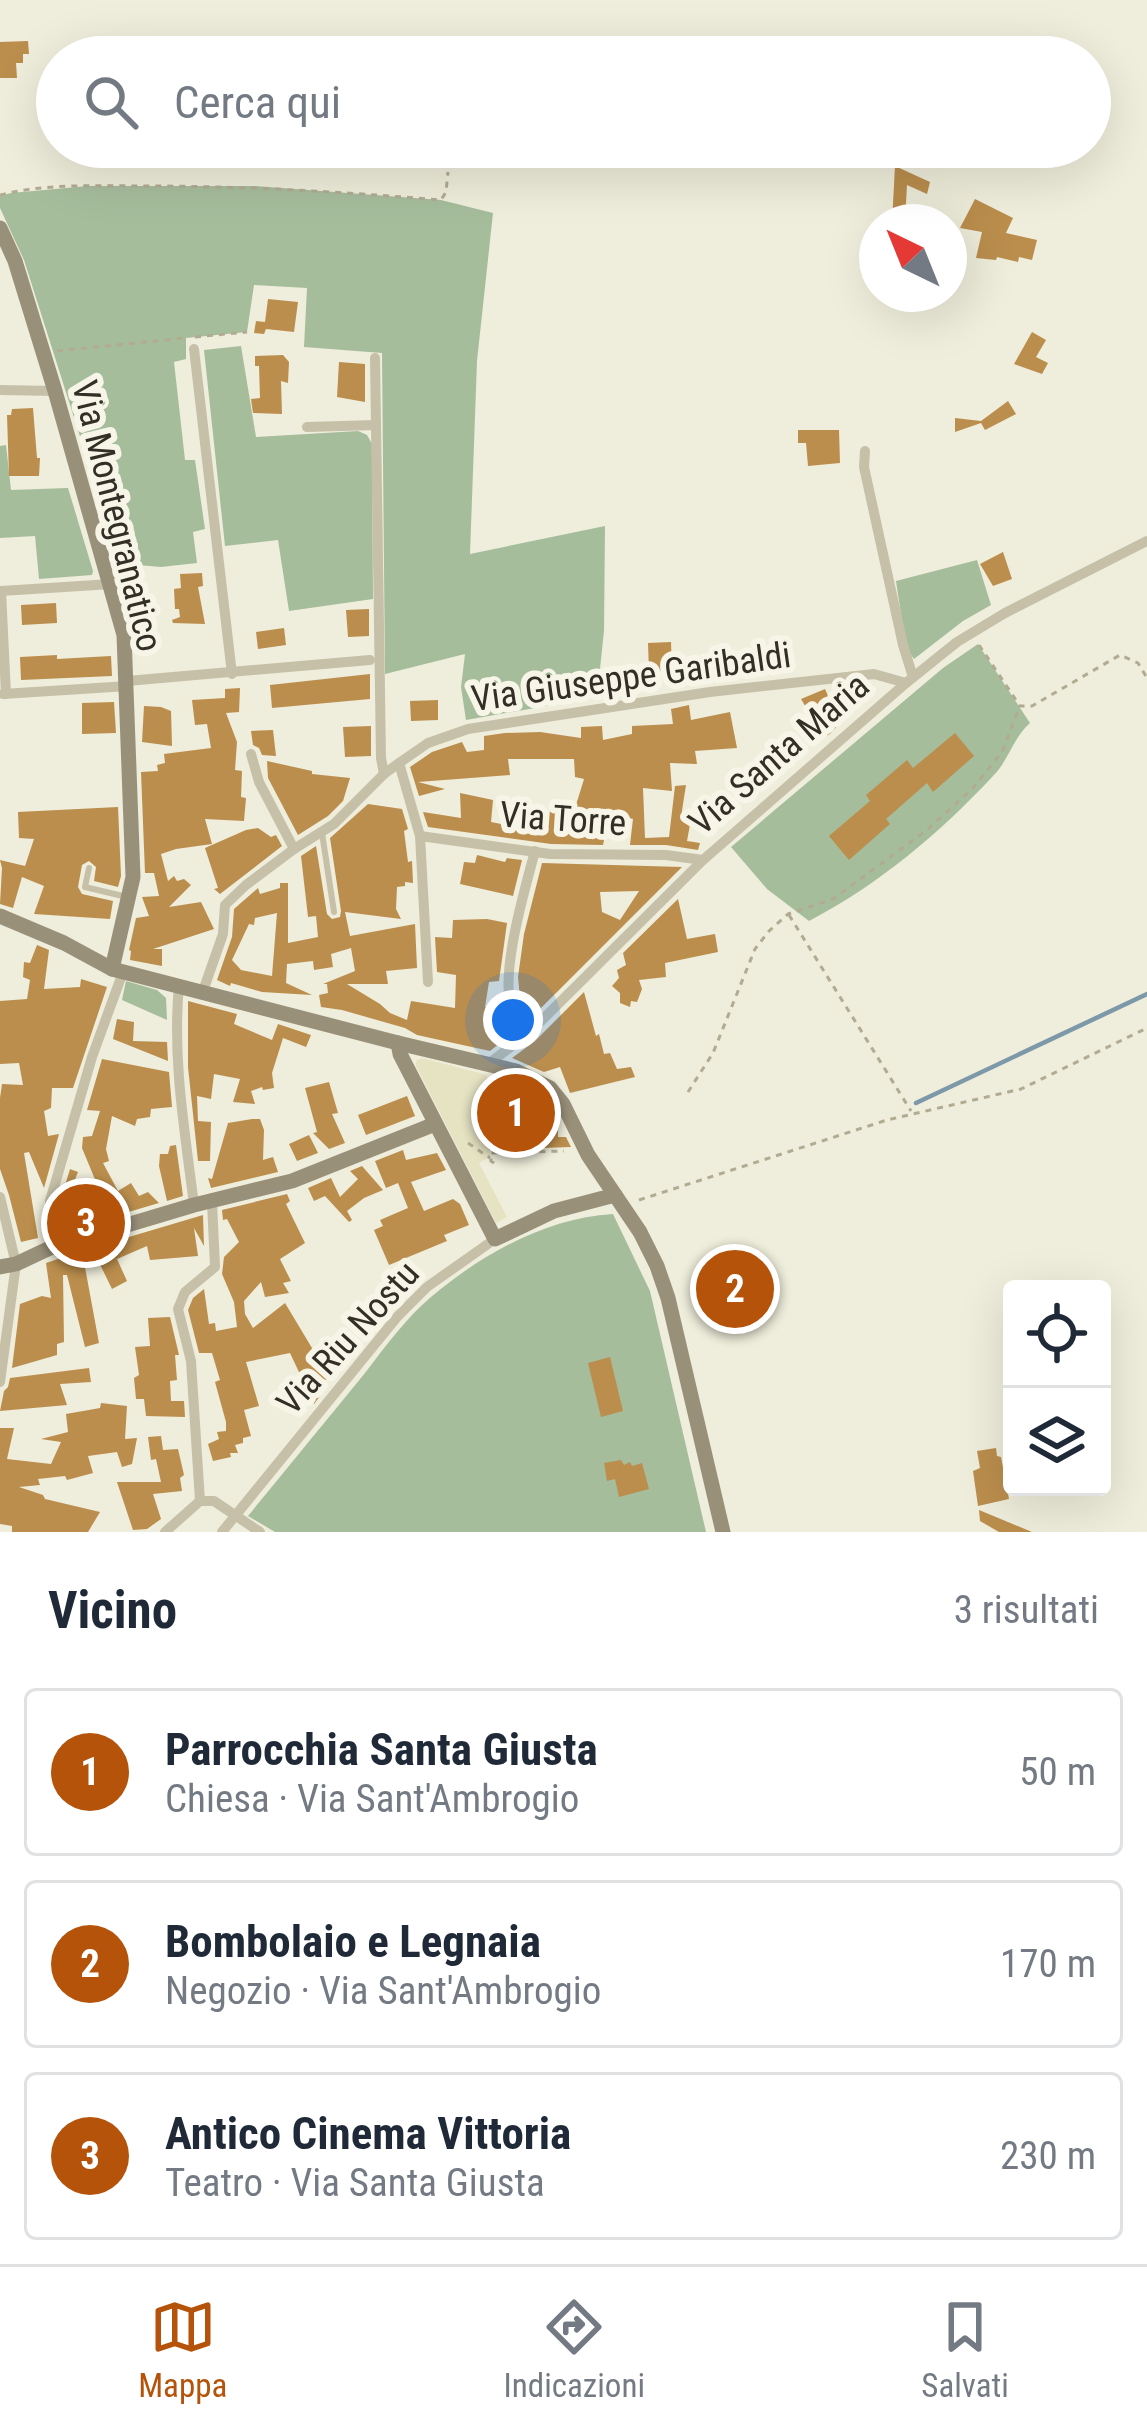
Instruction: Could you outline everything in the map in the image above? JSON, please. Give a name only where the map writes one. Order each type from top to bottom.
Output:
[{"type":"street","name":"Via Montegranatico","points":[[0,227],[44,352],[112,584],[124,635],[128,683],[134,877],[118,970],[50,1202],[50,1248]]},
{"type":"street","points":[[194,349],[232,674]]},
{"type":"street","points":[[375,358],[384,774]]},
{"type":"street","points":[[0,390],[56,391]]},
{"type":"street","points":[[307,427],[376,425]]},
{"type":"street","points":[[865,451],[864,467],[909,680]]},
{"type":"street","name":"Via Santa Maria","points":[[488,1064],[528,1034],[704,860],[909,680],[1005,613],[1147,541]]},
{"type":"street","points":[[112,584],[1,591],[3,694],[370,660]]},
{"type":"street","name":"Via Giuseppe Garibaldi","points":[[203,992],[223,934],[225,905],[294,849],[334,824],[384,774],[428,743],[468,729],[710,692],[874,674],[909,680]]},
{"type":"street","points":[[250,754],[259,782],[294,849]]},
{"type":"street","points":[[398,764],[420,836],[428,982]]},
{"type":"street","name":"Via Torre","points":[[420,836],[535,851],[704,860]]},
{"type":"street","points":[[528,1034],[512,1012],[509,976],[515,928],[535,851]]},
{"type":"street","points":[[0,916],[118,970],[516,1071],[550,1088],[649,1249],[668,1298],[723,1532]]},
{"type":"street","points":[[179,986],[179,1084],[194,1205]]},
{"type":"street","points":[[398,1043],[495,1240]]},
{"type":"street","points":[[8,1266],[50,1248],[292,1181],[435,1124]]},
{"type":"street","points":[[0,1197],[8,1266],[0,1382]]},
{"type":"street","name":"Via Riu Nostu","points":[[222,1532],[397,1317],[427,1287],[495,1240],[554,1211],[618,1200]]},
{"type":"street","points":[[200,1501],[190,1361],[178,1309],[185,1292],[215,1267],[212,1202]]},
{"type":"street","points":[[165,1532],[200,1501],[214,1501],[260,1532]]},
{"type":"lane","points":[[322,832],[334,913]]},
{"type":"lane","points":[[89,868],[85,887],[129,898]]},
{"type":"path","points":[[0,196],[88,186],[255,186],[441,200],[448,172]]},
{"type":"path","points":[[44,352],[247,332]]},
{"type":"path","points":[[971,633],[1020,706]]},
{"type":"path","points":[[1020,706],[1032,706],[1120,656],[1138,663],[1147,678]]},
{"type":"path","points":[[688,1092],[713,1053],[755,949],[769,931],[788,914],[833,898],[927,830],[972,789],[1002,752],[1020,706]]},
{"type":"path","points":[[788,914],[912,1114]]},
{"type":"path","points":[[618,1200],[912,1114],[1021,1089],[1147,1028]]},
{"type":"path","points":[[468,1143],[493,1161],[491,1153],[564,1151]]},
{"type":"green space","points":[[88,186],[255,186],[441,200],[493,213],[477,361],[470,554],[605,526],[604,631],[597,697],[466,720],[461,687],[465,654],[385,674],[382,353],[304,347],[307,288],[254,285],[247,332],[186,338],[186,359],[174,362],[185,460],[195,460],[205,529],[193,532],[197,563],[138,565],[126,531],[111,534],[24,260],[0,208],[0,196],[11,193]]},
{"type":"green space","points":[[241,346],[256,437],[358,431],[372,444],[373,599],[289,611],[278,540],[225,546],[204,350]]},
{"type":"green space","points":[[6,445],[11,490],[68,488],[92,575],[39,579],[35,536],[0,538],[0,446]]},
{"type":"green space","points":[[977,560],[991,605],[914,659],[906,648],[896,581]]},
{"type":"green space","points":[[978,644],[1030,723],[998,770],[930,837],[884,874],[809,921],[767,889],[731,847],[943,668]]},
{"type":"green space","points":[[126,981],[157,990],[166,998],[167,1020],[122,1000]]},
{"type":"green space","points":[[613,1214],[650,1291],[706,1532],[275,1532],[248,1516],[396,1333],[431,1297],[516,1241],[563,1223]]},
{"type":"shaded area","points":[[422,1058],[487,1075],[486,1087],[492,1088],[492,1097],[487,1098],[490,1156],[479,1163],[507,1217],[496,1223],[416,1066]]},
{"type":"building","points":[[28,41],[29,54],[23,54],[23,63],[16,63],[17,78],[0,78],[0,42]]},
{"type":"building","points":[[895,168],[930,182],[927,194],[907,185],[906,204],[893,204]]},
{"type":"building","points":[[975,199],[1013,218],[1006,233],[1037,240],[1032,260],[976,258],[982,232],[967,229],[967,214]]},
{"type":"building","points":[[268,299],[298,302],[294,332],[266,329],[264,334],[254,333],[256,321],[265,322]]},
{"type":"building","points":[[1032,332],[1046,340],[1036,357],[1048,363],[1042,374],[1014,364]]},
{"type":"building","points":[[283,355],[289,362],[288,383],[281,381],[282,414],[253,413],[251,399],[260,398],[255,356]]},
{"type":"building","points":[[339,362],[365,364],[365,402],[337,397]]},
{"type":"building","points":[[1008,401],[1016,414],[985,430],[981,423],[955,432],[955,418],[981,421]]},
{"type":"building","points":[[33,408],[39,476],[9,476],[7,415],[12,409]]},
{"type":"building","points":[[798,430],[839,430],[840,463],[808,466],[806,443],[798,443]]},
{"type":"building","points":[[1003,552],[1012,579],[993,586],[980,564]]},
{"type":"building","points":[[202,573],[203,586],[198,587],[205,624],[173,623],[180,617],[174,589],[181,588],[180,574]]},
{"type":"building","points":[[56,603],[57,623],[22,625],[21,605]]},
{"type":"building","points":[[369,609],[369,636],[348,637],[346,610]]},
{"type":"building","points":[[284,628],[286,645],[258,649],[256,632]]},
{"type":"building","points":[[671,642],[672,671],[649,672],[648,643]]},
{"type":"building","points":[[57,655],[57,659],[111,656],[112,676],[21,680],[20,657]]},
{"type":"building","points":[[370,674],[370,699],[272,708],[270,685]]},
{"type":"building","points":[[240,688],[239,712],[226,713],[237,742],[235,770],[242,771],[244,821],[205,819],[212,844],[161,854],[168,881],[174,876],[191,885],[169,907],[201,902],[214,929],[153,949],[162,949],[162,966],[130,960],[136,918],[149,916],[142,897],[159,896],[154,873],[145,873],[141,772],[158,771],[157,765],[165,763],[164,754],[211,748],[207,724],[195,725],[192,700],[225,698],[225,689]]},
{"type":"building","points":[[825,689],[840,723],[817,740],[808,722],[813,719],[801,699]]},
{"type":"building","points":[[438,700],[438,720],[411,721],[410,701]]},
{"type":"building","points":[[114,702],[116,733],[82,734],[82,703]]},
{"type":"building","points":[[689,705],[691,720],[730,712],[737,748],[695,751],[697,764],[670,763],[672,791],[643,788],[645,838],[669,837],[675,786],[686,785],[681,817],[691,819],[687,841],[700,843],[698,850],[630,845],[633,819],[610,812],[603,845],[551,844],[428,827],[423,812],[461,818],[460,793],[493,800],[491,822],[548,833],[550,810],[559,810],[559,802],[576,805],[584,779],[575,777],[574,759],[508,759],[510,775],[418,782],[445,789],[419,796],[410,767],[432,752],[462,742],[467,752],[484,750],[484,736],[505,733],[581,738],[581,727],[602,726],[603,740],[632,734],[632,726],[673,724],[671,709]]},
{"type":"building","points":[[144,706],[171,711],[172,746],[142,742]]},
{"type":"building","points":[[371,726],[371,756],[345,757],[343,727]]},
{"type":"building","points":[[273,730],[276,756],[262,755],[253,745],[251,731]]},
{"type":"building","points":[[955,733],[974,756],[933,792],[927,783],[849,860],[829,836],[907,760],[913,768]]},
{"type":"building","points":[[267,761],[312,774],[350,778],[343,801],[298,835],[268,778]]},
{"type":"building","points":[[368,804],[402,809],[408,829],[404,831],[408,862],[412,861],[413,883],[397,887],[396,909],[401,919],[345,912],[350,936],[415,924],[417,968],[386,971],[388,984],[347,984],[407,1020],[411,1001],[455,1008],[456,975],[437,972],[435,937],[452,938],[453,920],[507,923],[499,981],[489,982],[485,1007],[502,1012],[514,1032],[490,1051],[321,1007],[319,995],[328,993],[323,984],[355,971],[351,948],[331,954],[333,967],[314,970],[313,961],[287,964],[286,983],[312,995],[262,992],[217,980],[232,937],[234,909],[258,888],[260,894],[288,883],[288,943],[318,937],[316,916],[308,917],[301,856],[316,846],[327,914],[332,919],[340,917],[330,838]],"holes":[[[277,913],[272,976],[241,970],[232,960],[249,924]]]},
{"type":"building","points":[[118,807],[118,887],[94,881],[96,867],[89,861],[82,865],[78,887],[82,894],[113,901],[110,919],[34,914],[44,886],[22,877],[13,908],[0,904],[0,860],[25,866],[34,839],[19,838],[18,812]]},
{"type":"building","points":[[258,828],[271,837],[276,835],[282,846],[220,894],[214,889],[218,888],[205,848]]},
{"type":"building","points":[[477,855],[505,862],[507,858],[522,860],[513,896],[460,884],[464,862],[475,863]]},
{"type":"building","points":[[542,863],[682,867],[529,1020],[521,1008],[518,977]],"holes":[[[639,891],[620,920],[602,912],[600,892]]]},
{"type":"building","points":[[678,899],[687,939],[715,934],[718,952],[665,963],[666,977],[639,980],[642,989],[637,1002],[631,1001],[630,1007],[620,1003],[620,993],[612,986],[619,978],[617,970],[626,965],[623,953]]},
{"type":"building","points":[[37,945],[49,950],[44,989],[80,987],[81,979],[107,987],[73,1088],[52,1088],[51,1108],[44,1111],[48,1136],[59,1134],[44,1188],[29,1152],[24,1153],[38,1238],[21,1242],[0,1169],[0,1098],[2,1084],[23,1085],[19,1063],[0,1064],[0,1001],[27,999],[30,980],[23,977],[24,962],[30,963]]},
{"type":"building","points":[[584,992],[604,1054],[610,1053],[617,1069],[631,1067],[635,1077],[570,1093],[560,1067],[544,1072],[512,1058]]},
{"type":"building","points":[[188,1001],[237,1014],[234,1024],[272,1040],[278,1024],[311,1035],[306,1047],[283,1038],[272,1073],[274,1088],[251,1091],[255,1104],[233,1102],[240,1079],[214,1074],[211,1099],[197,1096],[198,1121],[211,1122],[210,1161],[198,1161],[188,1067]]},
{"type":"building","points":[[117,1019],[134,1022],[133,1041],[167,1042],[168,1061],[113,1039]]},
{"type":"building","points":[[102,1059],[169,1072],[172,1107],[151,1109],[150,1117],[137,1119],[135,1126],[112,1116],[106,1149],[109,1161],[103,1163],[118,1191],[131,1183],[139,1196],[148,1192],[159,1203],[81,1226],[76,1214],[98,1207],[96,1199],[101,1194],[82,1148],[83,1137],[92,1136],[100,1111],[87,1110]]},
{"type":"building","points":[[329,1082],[338,1113],[332,1114],[345,1143],[329,1149],[313,1133],[317,1132],[305,1088]]},
{"type":"building","points":[[537,1095],[543,1099],[545,1129],[558,1130],[558,1137],[566,1137],[571,1147],[489,1150],[487,1097]]},
{"type":"building","points":[[407,1096],[415,1116],[366,1135],[358,1115]]},
{"type":"building","points":[[260,1119],[264,1130],[263,1160],[273,1157],[278,1172],[211,1188],[208,1178],[212,1179],[228,1123]]},
{"type":"building","points":[[309,1135],[318,1153],[297,1161],[289,1144]]},
{"type":"building","points":[[176,1145],[183,1196],[167,1201],[160,1154],[168,1154],[170,1146]]},
{"type":"building","points":[[403,1150],[406,1160],[437,1153],[446,1170],[411,1182],[424,1211],[453,1199],[469,1225],[444,1235],[447,1241],[389,1265],[374,1230],[383,1226],[380,1220],[408,1208],[398,1183],[386,1188],[375,1161]]},
{"type":"building","points":[[362,1166],[383,1190],[347,1211],[352,1220],[325,1196],[314,1201],[308,1188],[331,1178],[340,1197],[358,1179],[350,1171]]},
{"type":"building","points":[[70,1169],[78,1172],[68,1197],[77,1227],[61,1232],[60,1202]]},
{"type":"building","points":[[287,1194],[290,1201],[286,1204],[305,1243],[280,1259],[291,1281],[283,1283],[289,1293],[265,1297],[261,1282],[244,1301],[245,1314],[253,1328],[285,1303],[331,1378],[316,1384],[320,1396],[314,1404],[290,1353],[246,1362],[259,1406],[244,1410],[251,1436],[235,1445],[238,1453],[213,1461],[208,1444],[219,1439],[217,1432],[226,1431],[215,1382],[220,1380],[212,1353],[199,1353],[188,1310],[204,1289],[209,1324],[215,1323],[216,1331],[237,1327],[234,1302],[222,1274],[224,1257],[239,1242],[227,1219],[223,1220],[222,1210]]},
{"type":"building","points":[[203,1215],[204,1246],[194,1228],[198,1256],[150,1260],[147,1246],[117,1259],[127,1281],[112,1289],[92,1248]]},
{"type":"building","points":[[82,1251],[99,1343],[85,1347],[67,1275],[63,1275],[64,1342],[57,1344],[57,1355],[12,1368],[20,1304],[42,1296],[51,1298],[46,1263]]},
{"type":"building","points":[[170,1317],[179,1355],[175,1355],[177,1380],[170,1381],[171,1401],[184,1401],[185,1417],[146,1416],[144,1399],[136,1399],[135,1347],[150,1346],[148,1318]]},
{"type":"building","points":[[610,1357],[623,1411],[601,1417],[588,1363]]},
{"type":"building","points":[[89,1368],[91,1382],[60,1384],[67,1405],[0,1411],[10,1378]]},
{"type":"building","points":[[101,1403],[127,1406],[125,1439],[137,1438],[132,1464],[122,1467],[117,1452],[88,1456],[93,1473],[67,1480],[65,1476],[38,1479],[40,1485],[19,1487],[45,1499],[100,1512],[88,1532],[12,1532],[12,1526],[0,1524],[0,1428],[14,1428],[7,1459],[51,1464],[61,1442],[41,1439],[68,1432],[66,1414],[100,1408]]},
{"type":"building","points":[[161,1436],[163,1450],[178,1449],[182,1491],[153,1494],[161,1519],[147,1529],[133,1530],[117,1482],[161,1482],[148,1437]]},
{"type":"building","points":[[996,1448],[1003,1468],[1003,1496],[1009,1499],[978,1506],[973,1471],[980,1468],[977,1451]]},
{"type":"building","points":[[621,1460],[624,1465],[642,1463],[649,1489],[619,1497],[615,1479],[607,1481],[604,1463]]},
{"type":"building","points":[[979,1510],[1032,1532],[999,1532],[980,1521]]},
{"type":"waterway","points":[[916,1103],[1147,994]]},
{"type":"place","name":"Parrocchia Santa Giusta","points":[[516,1113]]},
{"type":"place","name":"Antico Cinema Vittoria","points":[[86,1223]]},
{"type":"place","name":"Bombolaio e Legnaia","points":[[735,1289]]}]
